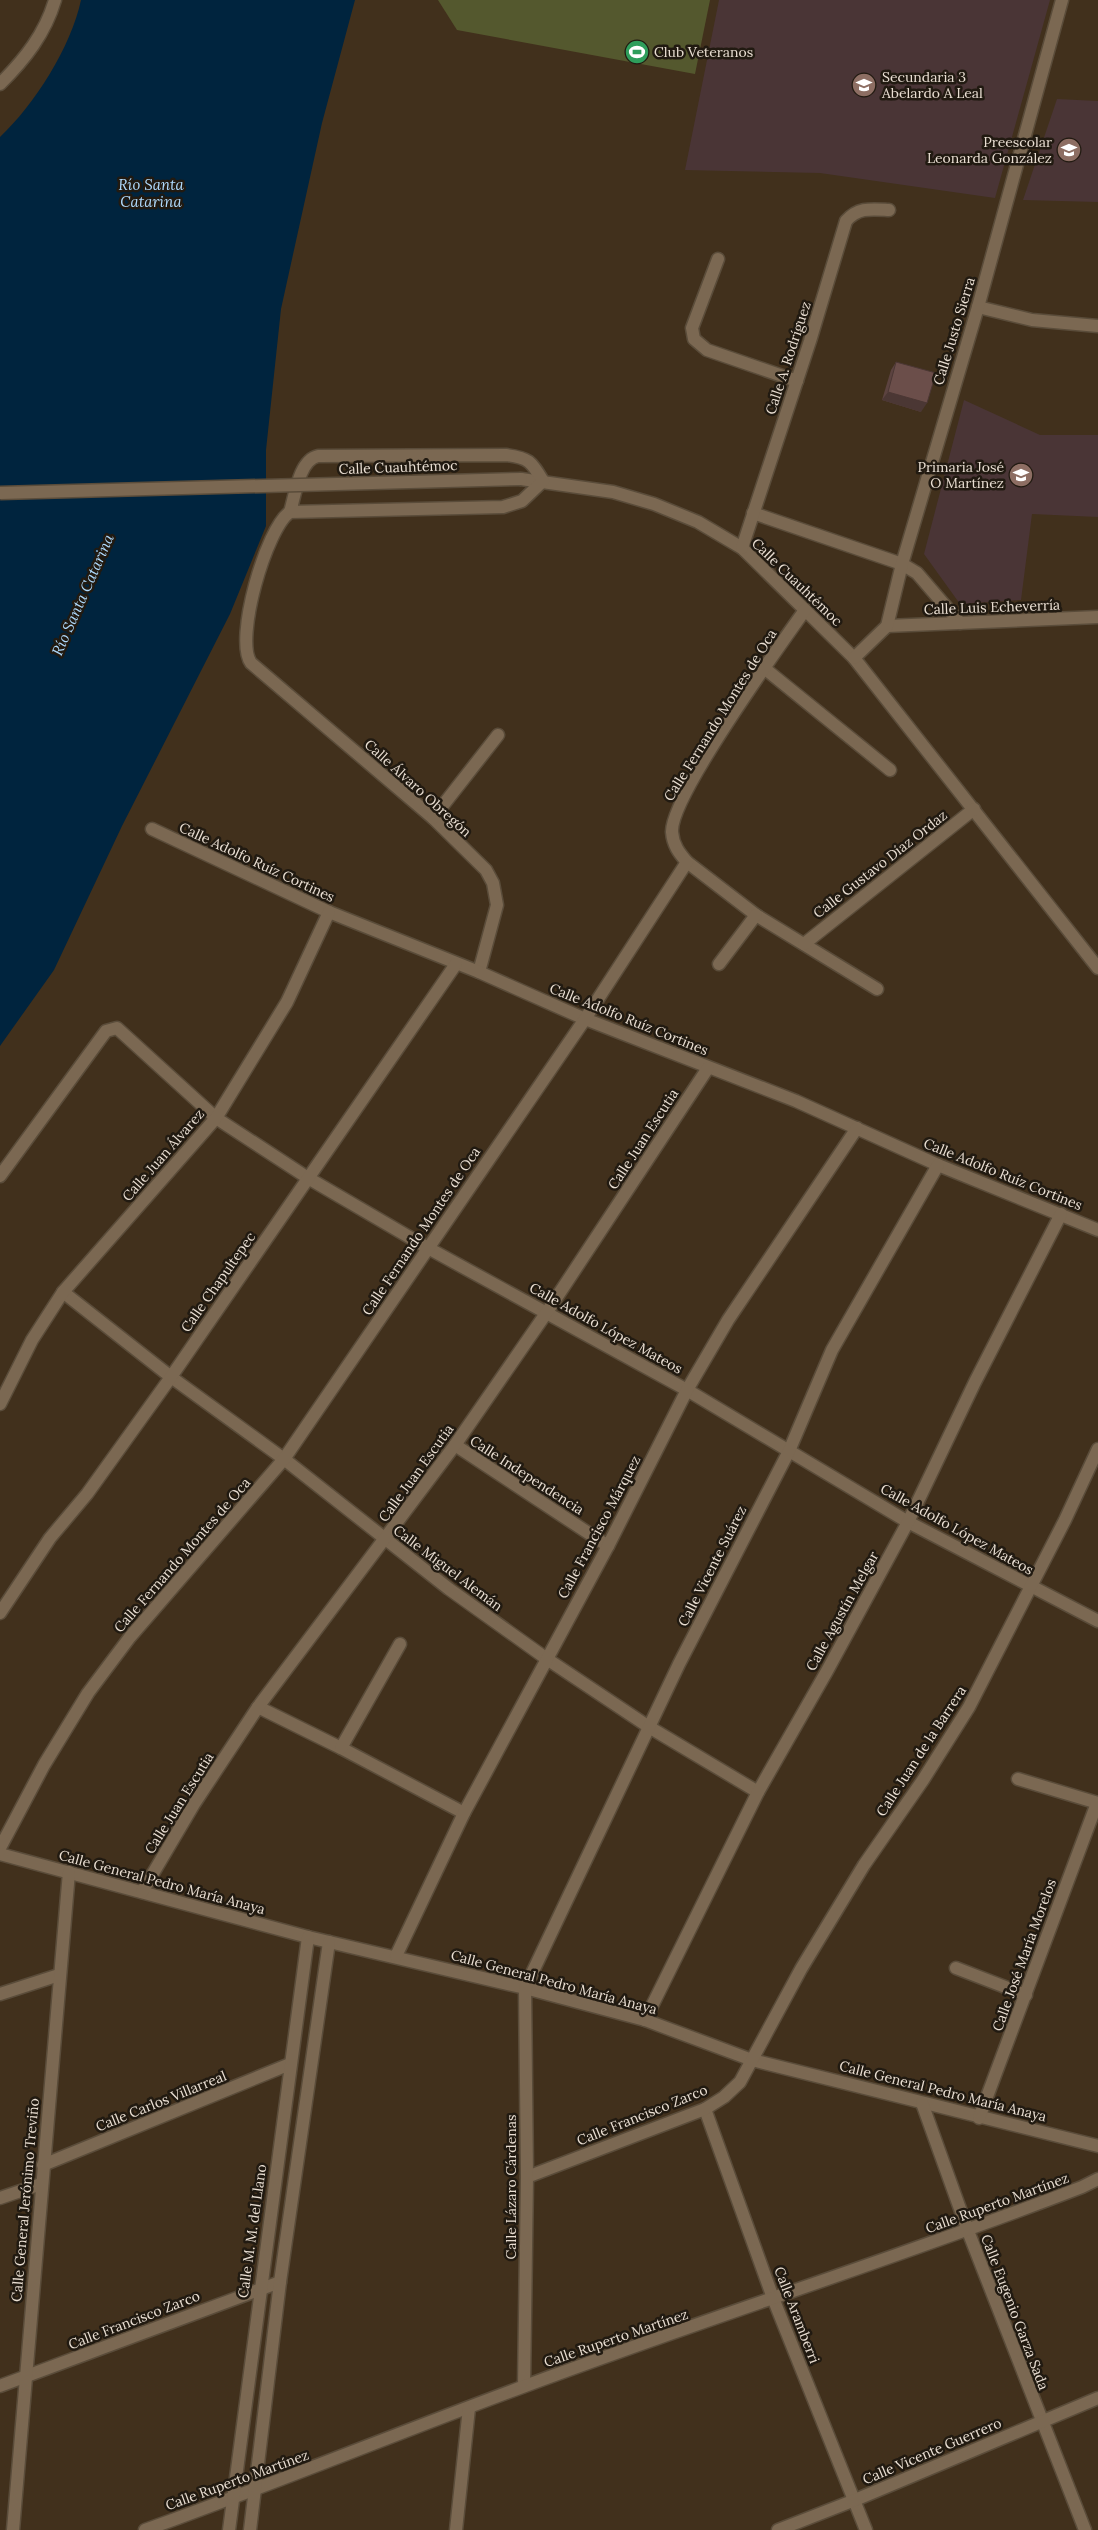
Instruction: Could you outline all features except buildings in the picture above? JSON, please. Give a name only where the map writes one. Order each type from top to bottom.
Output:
[{"type":"street","points":[[0,84],[22,61],[39,39],[56,0]]},
{"type":"street","name":"Calle Justo Sierra","points":[[887,626],[902,564],[978,307],[1062,0]]},
{"type":"street","name":"Calle A. Rodríguez","points":[[742,548],[797,381],[846,221],[853,213],[860,210],[888,210]]},
{"type":"street","points":[[718,259],[692,328],[694,339],[708,350],[797,381]]},
{"type":"street","points":[[978,307],[1032,320],[1098,326]]},
{"type":"street","points":[[506,455],[522,457],[532,462],[543,480],[522,501],[503,507],[290,512],[305,465],[311,457],[318,456],[506,455]]},
{"type":"street","name":"Calle Cuauhtémoc","points":[[0,493],[521,479],[543,480],[613,492],[654,504],[698,522],[742,548],[854,658],[1098,968]]},
{"type":"street","name":"Calle Álvaro Obregón","points":[[290,512],[277,529],[252,590],[246,650],[249,660],[433,818],[486,870],[496,894],[496,914],[479,972]]},
{"type":"street","points":[[753,513],[902,564],[917,573],[960,623]]},
{"type":"street","name":"Calle Fernando Montes de Oca","points":[[0,1848],[44,1765],[88,1693],[130,1637],[284,1459],[585,1019],[687,862],[678,852],[672,831],[676,812],[688,788],[764,668],[805,610]]},
{"type":"street","name":"Calle Luis Echeverría","points":[[887,626],[1098,617]]},
{"type":"street","points":[[854,658],[887,626]]},
{"type":"street","points":[[764,668],[890,770]]},
{"type":"street","points":[[433,818],[498,735]]},
{"type":"street","name":"Calle Gustavo Díaz Ordaz","points":[[804,944],[974,809]]},
{"type":"street","name":"Calle Adolfo Ruíz Cortines","points":[[152,829],[329,912],[479,972],[585,1019],[796,1101],[938,1165],[1098,1230]]},
{"type":"street","points":[[687,862],[756,915],[877,989]]},
{"type":"street","name":"Calle Juan Álvarez","points":[[2,1397],[32,1340],[63,1292],[216,1118],[287,1002],[329,912]]},
{"type":"street","points":[[719,964],[756,915]]},
{"type":"street","name":"Calle Chapultepec","points":[[0,1613],[50,1538],[86,1494],[171,1377],[456,964]]},
{"type":"street","name":"Calle Adolfo López Mateos","points":[[0,1176],[106,1031],[110,1028],[121,1029],[216,1118],[308,1178],[428,1248],[687,1390],[908,1522],[1098,1621]]},
{"type":"street","name":"Calle Juan Escutia","points":[[142,1892],[194,1804],[258,1707],[455,1445],[547,1312],[708,1068]]},
{"type":"street","name":"Calle Francisco Márquez","points":[[396,1956],[464,1814],[608,1546],[687,1390],[728,1320],[857,1128]]},
{"type":"street","name":"Calle Vicente Suárez","points":[[526,1988],[649,1726],[789,1451],[832,1350],[938,1165]]},
{"type":"street","name":"Calle Agustín Melgar","points":[[645,2020],[758,1792],[827,1671],[908,1522],[975,1382],[1061,1214]]},
{"type":"street","name":"Calle Miguel Alemán","points":[[63,1292],[171,1377],[284,1459],[385,1540],[547,1659],[649,1726],[758,1792]]},
{"type":"street","name":"Calle Independencia","points":[[455,1445],[608,1546]]},
{"type":"street","name":"Calle Juan de la Barrera","points":[[752,2060],[801,1969],[864,1865],[923,1780],[969,1707],[1065,1520],[1098,1449]]},
{"type":"street","points":[[341,1748],[400,1644]]},
{"type":"street","points":[[258,1707],[341,1748],[464,1814]]},
{"type":"street","points":[[1018,1779],[1097,1803]]},
{"type":"street","name":"Calle José María Morelos","points":[[979,2118],[1097,1803]]},
{"type":"street","name":"Calle General Pedro María Anaya","points":[[0,1854],[308,1937],[396,1956],[526,1988],[645,2020],[752,2060],[832,2078],[979,2118],[1098,2146]]},
{"type":"street","name":"Calle General Jerónimo Treviño","points":[[13,2530],[69,1872]]},
{"type":"street","name":"Calle M. M. del Llano","points":[[229,2530],[308,1937]]},
{"type":"street","points":[[250,2530],[280,2282],[329,1942]]},
{"type":"street","points":[[956,1968],[1026,1995]]},
{"type":"street","points":[[0,1994],[59,1975]]},
{"type":"street","name":"Calle Lázaro Cárdenas","points":[[524,2386],[527,2177],[526,1988]]},
{"type":"street","name":"Calle Francisco Zarco","points":[[527,2177],[705,2109],[724,2097],[740,2082],[752,2060]]},
{"type":"street","name":"Calle Carlos Villarreal","points":[[43,2165],[290,2064]]},
{"type":"street","name":"Calle Eugenio Garza Sada","points":[[922,2103],[968,2231],[1085,2530]]},
{"type":"street","name":"Calle Aramberri","points":[[705,2109],[773,2298],[866,2530]]},
{"type":"street","name":"Calle Ruperto Martínez","points":[[145,2530],[233,2499],[524,2386],[968,2231],[1098,2179]]},
{"type":"street","points":[[0,2198],[41,2184]]},
{"type":"street","name":"Calle Francisco Zarco","points":[[0,2386],[280,2282]]},
{"type":"street","name":"Calle Vicente Guerrero","points":[[778,2530],[855,2500],[1098,2398]]},
{"type":"street","points":[[456,2530],[469,2408]]},
{"type":"shaded area","name":"Secundaria 3 Abelardo A Leal","points":[[719,0],[1050,0],[995,198],[820,173],[685,170]]},
{"type":"shaded area","name":"Preescolar Leonarda González","points":[[1057,99],[1098,101],[1098,202],[1023,200]]},
{"type":"shaded area","name":"Primaria José O Martínez","points":[[964,400],[1040,435],[1098,435],[1098,517],[1032,514],[1021,600],[960,604],[924,554]]},
{"type":"green space","name":"Club Veteranos","points":[[438,0],[710,0],[695,74],[457,30]]},
{"type":"water","name":"Río Santa Catarina","points":[[81,0],[355,0],[322,123],[281,309],[266,450],[266,526],[230,614],[122,826],[54,970],[0,1046],[0,137],[26,108],[50,74],[69,37]]},
{"type":"place","name":"Club Veteranos","points":[[637,52]]},
{"type":"place","name":"Secundaria 3 Abelardo A Leal","points":[[864,85]]},
{"type":"place","name":"Preescolar Leonarda González","points":[[1069,150]]},
{"type":"place","name":"Primaria José O Martínez","points":[[1021,475]]}]
